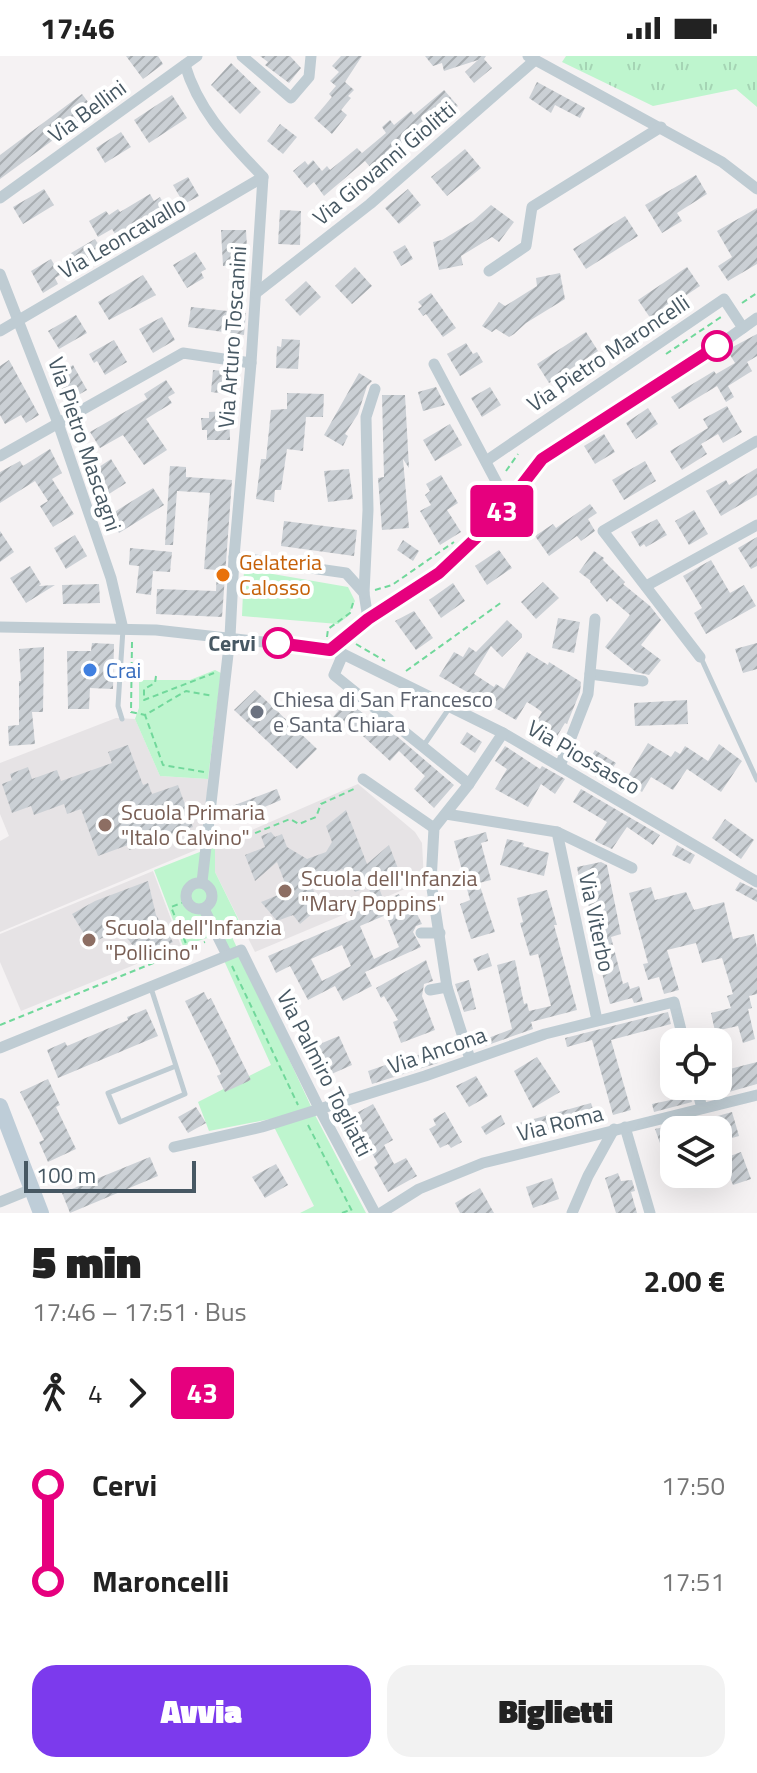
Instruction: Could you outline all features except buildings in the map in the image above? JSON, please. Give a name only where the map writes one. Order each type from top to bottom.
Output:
[{"type":"street","name":"Via Bellini","points":[[0,198],[197,56]]},
{"type":"street","points":[[242,56],[291,98],[309,77],[311,56]]},
{"type":"street","points":[[531,58],[722,162],[757,189]]},
{"type":"street","name":"Via Giovanni Giolitti","points":[[256,293],[370,204],[531,58]]},
{"type":"street","points":[[185,65],[192,90],[219,131],[263,177]]},
{"type":"street","points":[[489,271],[526,246],[532,207],[661,127]]},
{"type":"street","name":"Via Arturo Toscanini","points":[[202,882],[230,637],[263,177]]},
{"type":"street","name":"Via Leoncavallo","points":[[0,331],[263,177]]},
{"type":"street","name":"Via Pietro Mascagni","points":[[0,274],[58,423],[128,633]]},
{"type":"street","name":"Via Pietro Maroncelli","points":[[486,461],[724,299],[743,328]]},
{"type":"street","points":[[330,650],[368,619],[439,573],[495,520],[542,459],[691,365],[757,318]]},
{"type":"street","points":[[0,456],[183,353],[251,363]]},
{"type":"street","points":[[434,364],[508,504]]},
{"type":"street","points":[[368,619],[364,593],[368,510],[366,417],[375,389]]},
{"type":"street","points":[[700,657],[603,531],[757,441]]},
{"type":"street","points":[[646,586],[757,525]]},
{"type":"street","points":[[234,557],[346,573],[364,593]]},
{"type":"street","points":[[560,766],[588,694],[595,619]]},
{"type":"street","name":"Via Piossasco","points":[[0,627],[230,637],[343,654],[503,733],[757,882]]},
{"type":"street","points":[[343,654],[334,675],[469,784]]},
{"type":"street","points":[[590,674],[643,681]]},
{"type":"street","points":[[470,1059],[447,987],[428,876],[434,828],[469,784],[503,733]]},
{"type":"street","points":[[365,781],[434,828]]},
{"type":"street","name":"Via Viterbo","points":[[446,814],[557,832],[632,868]]},
{"type":"street","name":"Via Viterbo","points":[[557,832],[597,1020]]},
{"type":"street","points":[[202,882],[213,892],[212,902],[204,909],[196,909],[187,901],[188,888],[202,882]]},
{"type":"street","points":[[0,1048],[227,955],[204,909]]},
{"type":"street","points":[[421,933],[440,933]]},
{"type":"street","name":"Via Palmiro Togliatti","points":[[227,955],[241,950],[320,1110],[378,1213]]},
{"type":"street","points":[[430,990],[447,987]]},
{"type":"street","name":"Via Ancona","points":[[174,1147],[320,1110],[597,1020],[674,1002],[680,1028]]},
{"type":"street","name":"Via Roma","points":[[378,1213],[419,1189],[483,1163],[757,1095]]},
{"type":"street","points":[[700,1100],[702,1108]]},
{"type":"street","points":[[0,1106],[41,1213]]},
{"type":"street","points":[[572,1213],[588,1176],[620,1128]]},
{"type":"street","points":[[620,1128],[650,1213]]},
{"type":"street","points":[[0,1202],[32,1189]]},
{"type":"lane","points":[[122,719],[118,706],[128,633]]},
{"type":"lane","points":[[700,657],[757,780]]},
{"type":"lane","points":[[423,747],[451,706]]},
{"type":"lane","points":[[151,988],[185,1094],[120,1122],[108,1093],[176,1066]]},
{"type":"path","points":[[404,672],[502,602]]},
{"type":"path","points":[[128,633],[131,712],[145,715],[186,691],[222,698]]},
{"type":"path","points":[[156,676],[155,683],[144,689],[144,700],[225,669]]},
{"type":"path","points":[[145,715],[163,765],[214,773]]},
{"type":"path","points":[[206,853],[290,819],[299,824],[308,821],[316,817],[321,804],[365,781]]},
{"type":"path","points":[[187,901],[171,907],[188,949]]},
{"type":"path","points":[[0,1025],[217,937]]},
{"type":"path","points":[[227,955],[352,1211],[342,1213]]},
{"type":"shaded area","name":"Scuola Primaria \"Italo Calvino\"","points":[[116,718],[135,719],[160,776],[208,779],[203,847],[0,932],[0,841],[9,836],[0,814],[0,763]]},
{"type":"shaded area","points":[[358,784],[415,832],[422,843],[424,881],[255,952],[215,872],[215,846]]},
{"type":"shaded area","name":"Scuola dell'Infanzia \"Pollicino\"","points":[[153,871],[181,946],[21,1011],[0,962],[0,934]]},
{"type":"green space","points":[[566,56],[757,56],[757,107],[736,89],[653,106],[562,62]]},
{"type":"green space","points":[[244,569],[348,587],[355,601],[348,616],[338,624],[242,616]]},
{"type":"green space","points":[[215,670],[221,673],[208,779],[160,776],[135,719],[139,708],[139,680],[190,680]]},
{"type":"green space","points":[[215,846],[215,872],[244,931],[232,937],[316,1117],[366,1213],[300,1213],[314,1206],[270,1119],[209,1131],[198,1102],[271,1065],[213,936],[183,946],[154,870]]},
{"type":"bus line","name":"43","points":[[278,643],[330,650],[368,619],[439,573],[495,520],[542,459],[717,346]]},
{"type":"place","name":"Gelateria Calosso","points":[[223,575]]},
{"type":"place","name":"Cervi","points":[[278,643]]},
{"type":"place","name":"Crai","points":[[90,670]]},
{"type":"place","name":"Chiesa di San Francesco e Santa Chiara","points":[[257,712]]},
{"type":"place","name":"Scuola Primaria \"Italo Calvino\"","points":[[105,825]]},
{"type":"place","name":"Scuola dell'Infanzia \"Mary Poppins\"","points":[[285,891]]},
{"type":"place","name":"Scuola dell'Infanzia \"Pollicino\"","points":[[89,940]]}]
